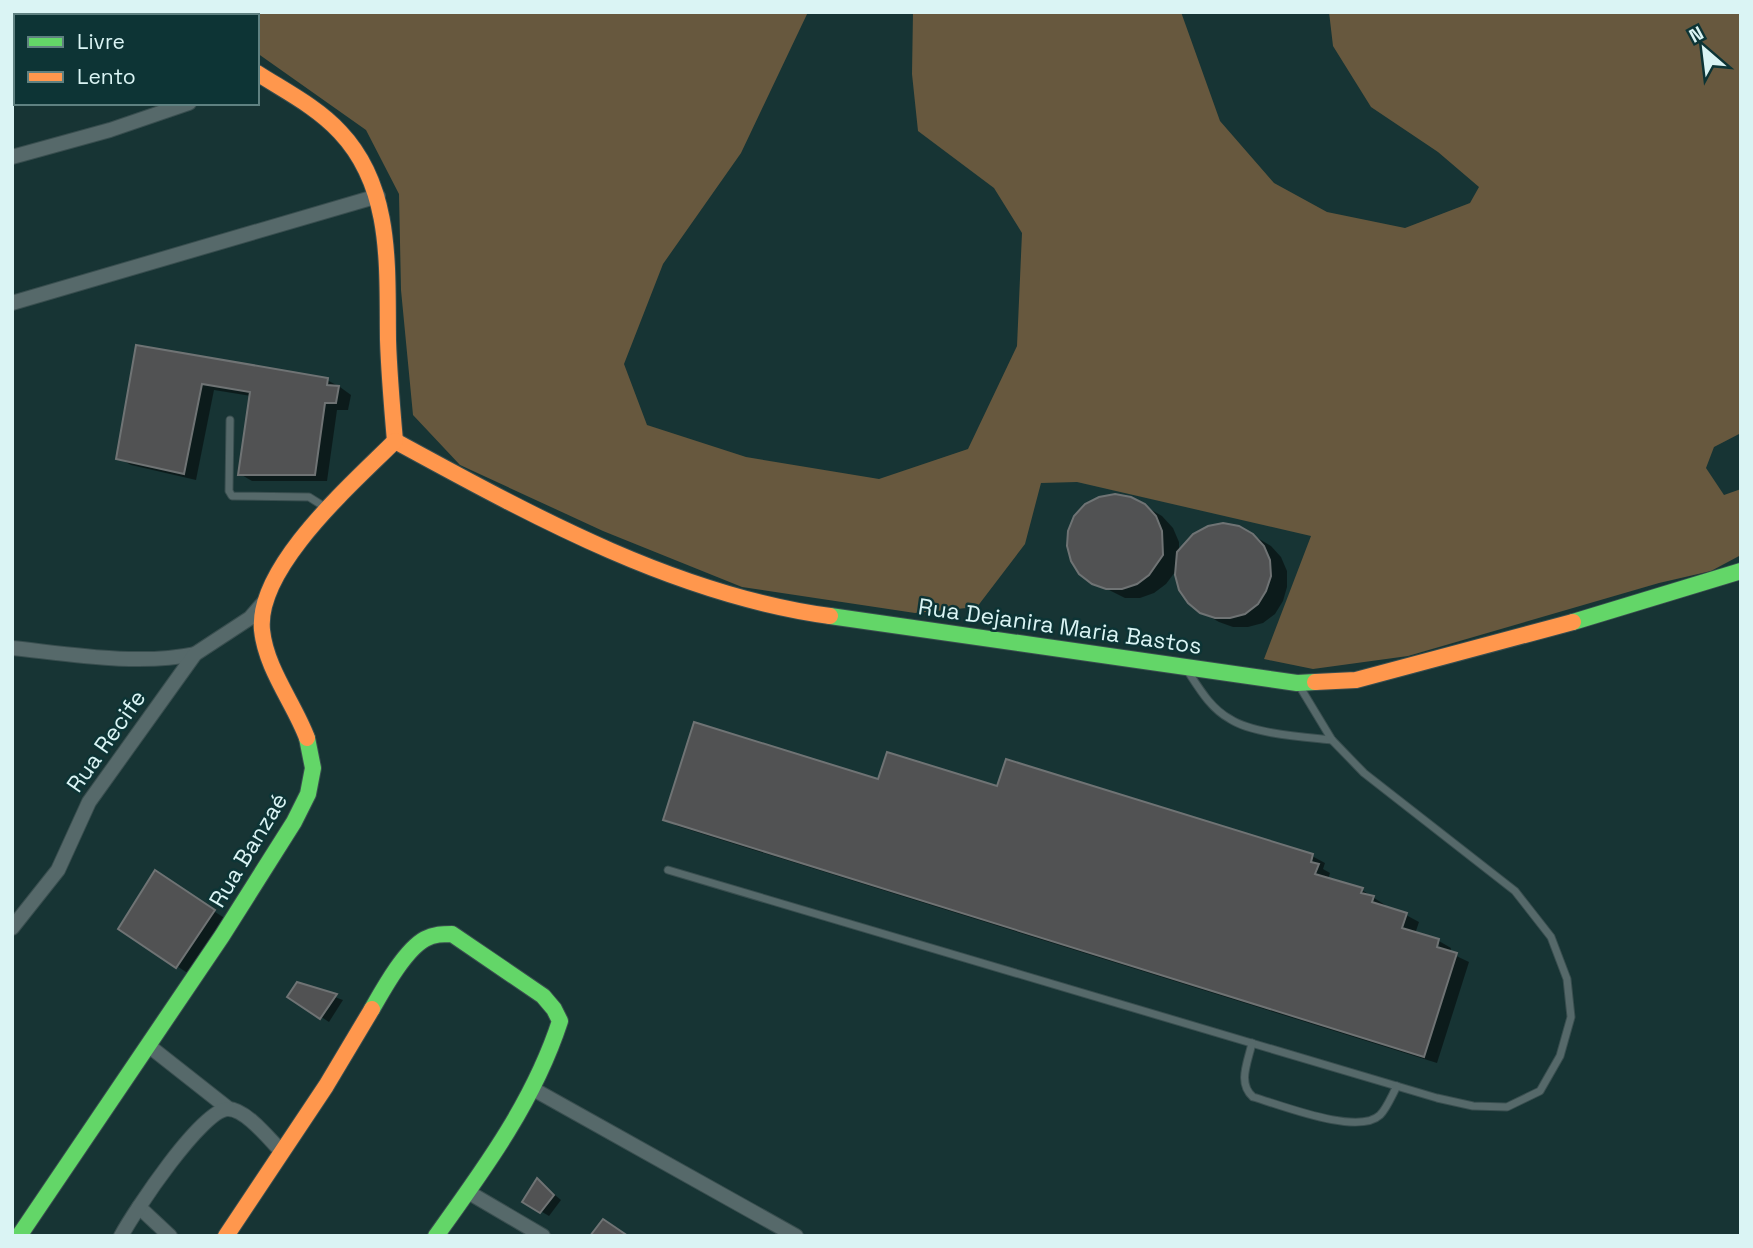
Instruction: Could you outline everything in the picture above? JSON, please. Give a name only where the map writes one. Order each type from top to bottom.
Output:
[{"type":"main road","points":[[259,76],[320,114],[341,132],[368,170],[378,196],[386,234],[389,373],[395,441]]},
{"type":"main road","name":"Rua Banzaé","points":[[19,1236],[248,899],[294,823],[308,794],[313,769],[312,746],[268,656],[261,628],[263,603],[271,584],[291,554],[328,510],[395,441]]},
{"type":"main road","name":"Rua Dejanira Maria Bastos","points":[[395,441],[590,541],[680,578],[754,601],[820,615],[1297,683],[1356,681],[1578,621],[1741,571]]},
{"type":"main road","points":[[226,1236],[326,1086],[411,951],[424,939],[437,934],[452,934],[543,996],[560,1021],[534,1089],[468,1192],[436,1236]]},
{"type":"street","points":[[12,157],[110,130],[183,105]]},
{"type":"street","points":[[12,303],[378,196]]},
{"type":"street","name":"Rua Recife","points":[[12,928],[58,870],[89,802],[195,654],[250,618],[263,603]]},
{"type":"street","points":[[12,648],[161,659],[195,654]]},
{"type":"street","points":[[149,1045],[229,1109],[252,1121],[282,1152]]},
{"type":"street","points":[[534,1089],[796,1236]]},
{"type":"street","points":[[121,1236],[159,1176],[182,1148],[219,1111],[229,1109]]},
{"type":"street","points":[[468,1192],[543,1236]]},
{"type":"street","points":[[139,1207],[170,1236]]},
{"type":"lane","points":[[230,420],[229,491],[232,496],[309,497],[328,510]]},
{"type":"lane","points":[[1185,666],[1204,697],[1230,720],[1292,736],[1332,740]]},
{"type":"lane","points":[[668,870],[1397,1086],[1473,1106],[1507,1107],[1540,1091],[1560,1056],[1571,1017],[1567,979],[1551,937],[1515,891],[1364,773],[1332,740],[1297,683]]},
{"type":"lane","points":[[1252,1043],[1243,1082],[1246,1091],[1253,1097],[1346,1124],[1368,1123],[1382,1114],[1397,1086]]},
{"type":"shaded area","points":[[199,12],[808,12],[741,153],[663,264],[624,364],[647,425],[746,457],[879,479],[968,449],[1017,346],[1022,233],[994,188],[918,131],[912,74],[913,12],[1181,12],[1220,121],[1274,183],[1327,212],[1405,228],[1470,203],[1479,187],[1438,152],[1371,107],[1333,46],[1329,12],[1741,12],[1741,433],[1714,447],[1706,468],[1724,495],[1741,489],[1741,555],[1711,571],[1659,583],[1408,656],[1313,669],[1264,659],[1311,536],[1077,482],[1041,483],[1025,544],[977,607],[915,613],[742,587],[603,531],[460,465],[413,415],[401,290],[399,194],[366,130],[259,54],[259,14]]},
{"type":"building","points":[[136,345],[328,378],[327,385],[339,386],[336,403],[325,403],[315,475],[238,475],[250,392],[202,384],[184,474],[116,459]]},
{"type":"building","points":[[1115,494],[1131,497],[1145,504],[1156,516],[1162,531],[1163,555],[1149,575],[1137,584],[1122,589],[1106,589],[1092,584],[1079,574],[1071,561],[1067,546],[1068,531],[1074,516],[1085,504],[1099,497]]},
{"type":"building","points":[[1223,523],[1239,526],[1253,534],[1264,546],[1270,560],[1271,576],[1258,604],[1245,614],[1215,618],[1200,613],[1188,603],[1179,590],[1175,575],[1177,552],[1193,534],[1208,526]]},
{"type":"building","points":[[694,722],[878,779],[887,752],[997,786],[1006,759],[1313,854],[1311,862],[1319,864],[1315,874],[1363,888],[1361,893],[1374,896],[1372,902],[1407,913],[1402,928],[1439,939],[1437,947],[1457,953],[1424,1057],[663,820]]},
{"type":"building","points":[[155,870],[215,910],[176,968],[118,929]]},
{"type":"building","points":[[297,982],[337,994],[320,1019],[287,997]]},
{"type":"building","points":[[537,1178],[554,1195],[540,1213],[522,1202]]},
{"type":"building","points":[[603,1219],[628,1236],[590,1236]]},
{"type":"traffic: fast","points":[[1573,622],[1741,571]]},
{"type":"traffic: fast","points":[[830,616],[1297,683],[1315,682]]},
{"type":"traffic: fast","points":[[19,1236],[222,936],[294,822],[308,794],[313,768],[307,738]]},
{"type":"traffic: fast","points":[[372,1009],[395,970],[417,944],[432,936],[452,934],[543,996],[560,1021],[537,1079],[507,1133],[436,1236]]},
{"type":"traffic: slow","points":[[259,74],[331,123],[357,154],[370,178],[384,230],[388,285],[388,352],[395,441]]},
{"type":"traffic: slow","points":[[395,441],[499,497],[660,571],[772,605],[830,616]]},
{"type":"traffic: slow","points":[[307,738],[269,658],[262,630],[264,606],[274,580],[310,528],[395,441]]},
{"type":"traffic: slow","points":[[1315,682],[1356,680],[1573,622]]},
{"type":"traffic: slow","points":[[226,1236],[326,1086],[372,1009]]}]
